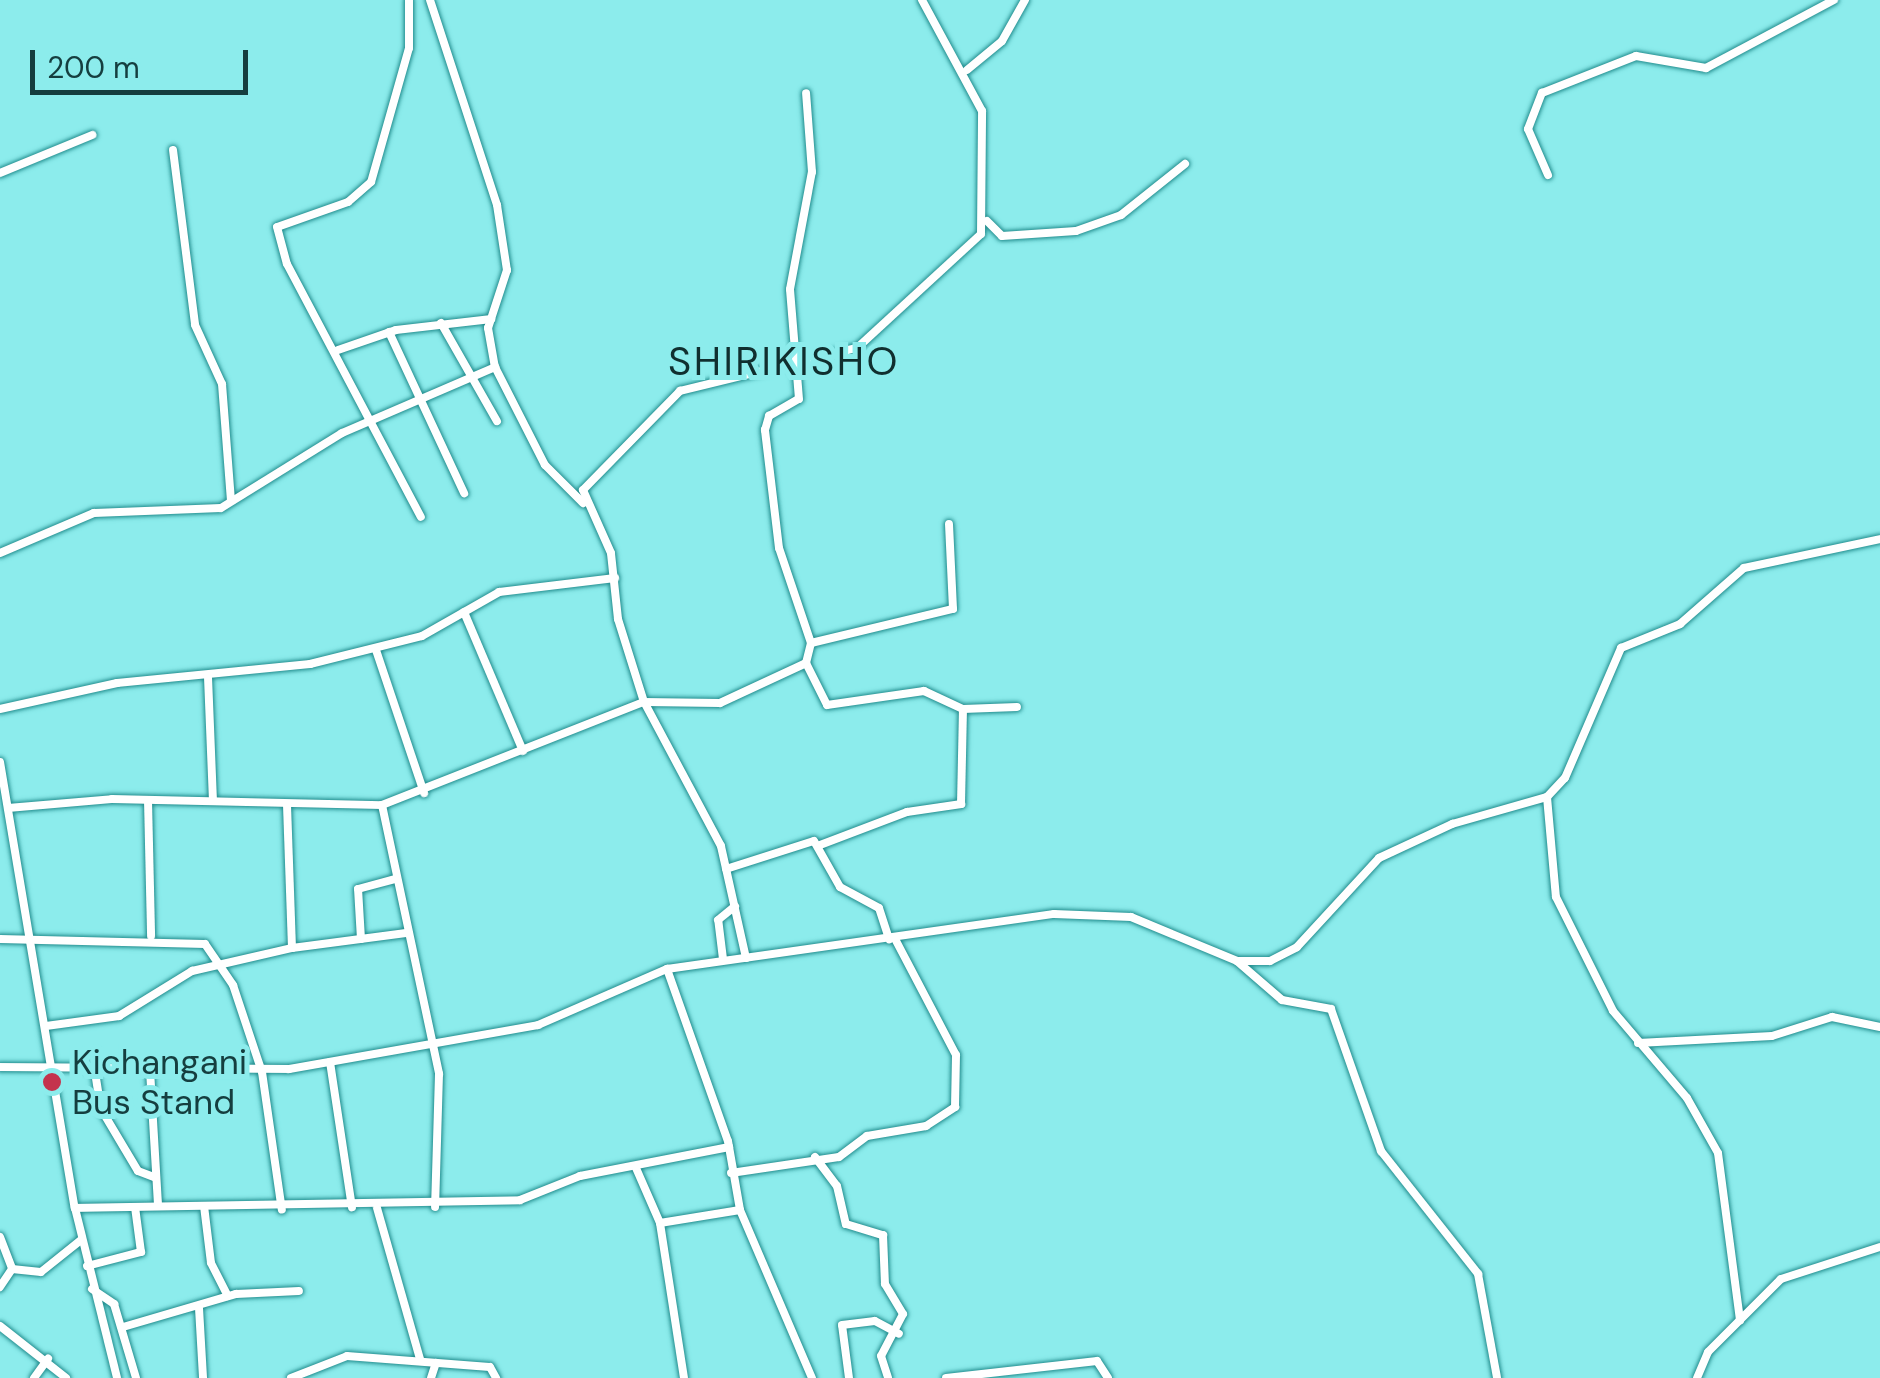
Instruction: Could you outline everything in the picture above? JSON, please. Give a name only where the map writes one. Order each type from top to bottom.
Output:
[{"type":"street","points":[[410,0],[409,48],[366,190],[277,227],[287,264],[338,350],[421,517]]},
{"type":"street","points":[[430,0],[497,206],[508,270],[491,320],[495,367],[544,464],[583,503],[615,578],[644,702],[726,869],[746,958]]},
{"type":"street","points":[[583,503],[586,479],[671,397],[865,344],[897,302],[964,255],[987,220],[986,130],[968,70],[940,44],[922,0]]},
{"type":"street","points":[[968,70],[1002,41],[1025,0]]},
{"type":"street","points":[[1548,175],[1528,128],[1542,92],[1636,56],[1706,68],[1834,0]]},
{"type":"street","points":[[806,94],[812,172],[790,289],[799,398],[770,416],[764,430],[779,548],[811,643],[806,663],[827,705],[924,691],[962,708],[1017,706]]},
{"type":"street","points":[[0,173],[92,135]]},
{"type":"street","points":[[173,150],[195,324],[222,384],[230,501]]},
{"type":"street","points":[[987,220],[1002,236],[1076,232],[1121,215],[1185,164]]},
{"type":"street","points":[[338,350],[389,332],[491,320]]},
{"type":"street","points":[[441,323],[497,420]]},
{"type":"street","points":[[389,332],[464,494]]},
{"type":"street","points":[[0,554],[94,513],[217,509],[372,418],[421,394],[495,367]]},
{"type":"street","points":[[811,643],[954,609],[949,524]]},
{"type":"street","points":[[1237,961],[1290,953],[1379,858],[1452,824],[1547,797],[1565,778],[1621,648],[1680,624],[1744,568],[1880,539]]},
{"type":"street","points":[[0,710],[117,683],[208,678],[376,650],[531,583],[615,578]]},
{"type":"street","points":[[464,612],[514,742],[523,750]]},
{"type":"street","points":[[376,650],[424,793]]},
{"type":"street","points":[[8,808],[148,800],[382,805],[424,793],[644,702],[720,703],[806,663]]},
{"type":"street","points":[[208,678],[213,800]]},
{"type":"street","points":[[726,869],[807,840],[820,845],[908,812],[961,804],[962,708]]},
{"type":"street","points":[[510,755],[514,742]]},
{"type":"street","points":[[0,762],[81,1240],[117,1378]]},
{"type":"street","points":[[1547,797],[1556,897],[1638,1043],[1687,1098],[1718,1153],[1740,1321]]},
{"type":"street","points":[[148,800],[151,936]]},
{"type":"street","points":[[287,805],[292,948]]},
{"type":"street","points":[[382,805],[432,1046],[442,1156],[435,1207]]},
{"type":"street","points":[[732,1173],[763,1174],[815,1157],[839,1158],[867,1136],[939,1122],[960,1099],[953,1047],[892,939],[880,908],[840,887],[820,845]]},
{"type":"street","points":[[361,939],[358,889],[395,878]]},
{"type":"street","points":[[723,959],[718,920],[734,906]]},
{"type":"street","points":[[0,1067],[95,1072],[262,1072],[432,1046],[572,1015],[667,969],[723,959],[1054,914],[1130,917],[1237,961],[1282,1000],[1331,1010],[1381,1151],[1478,1274],[1497,1378]]},
{"type":"street","points":[[46,1026],[120,1016],[180,976],[222,964],[292,948],[406,933]]},
{"type":"street","points":[[0,940],[151,936],[198,940],[222,964],[262,1072],[282,1210]]},
{"type":"street","points":[[667,969],[729,1147],[740,1210],[812,1378]]},
{"type":"street","points":[[1638,1043],[1772,1036],[1832,1017],[1880,1027]]},
{"type":"street","points":[[330,1062],[352,1207]]},
{"type":"street","points":[[150,1070],[158,1206]]},
{"type":"street","points":[[95,1072],[101,1109],[138,1170],[156,1178]]},
{"type":"street","points":[[75,1208],[435,1207],[526,1199],[580,1176],[729,1147]]},
{"type":"street","points":[[815,1157],[837,1186],[846,1224],[883,1235],[899,1334],[881,1356],[888,1378]]},
{"type":"street","points":[[636,1168],[660,1223],[684,1378]]},
{"type":"street","points":[[204,1206],[211,1262],[228,1296]]},
{"type":"street","points":[[87,1266],[141,1252],[135,1208]]},
{"type":"street","points":[[377,1208],[420,1359]]},
{"type":"street","points":[[660,1223],[740,1210]]},
{"type":"street","points":[[0,1237],[12,1269]]},
{"type":"street","points":[[12,1269],[41,1272],[81,1240]]},
{"type":"street","points":[[1697,1378],[1740,1321],[1791,1274],[1880,1247]]},
{"type":"street","points":[[0,1287],[12,1269]]},
{"type":"street","points":[[91,1289],[110,1298],[123,1327],[136,1378]]},
{"type":"street","points":[[123,1327],[199,1308],[228,1296],[299,1291]]},
{"type":"street","points":[[199,1308],[204,1378]]},
{"type":"street","points":[[849,1378],[842,1325],[875,1321],[899,1334]]},
{"type":"street","points":[[0,1326],[48,1359],[66,1378]]},
{"type":"street","points":[[291,1378],[334,1358],[420,1359],[490,1367],[496,1378]]},
{"type":"street","points":[[34,1378],[48,1359]]},
{"type":"street","points":[[946,1378],[1091,1360],[1104,1363],[1108,1378]]},
{"type":"street","points":[[431,1378],[436,1363]]},
{"type":"place","name":"Kichangani Bus Stand","points":[[52,1082]]},
{"type":"district","name":"SHIRIKISHO","points":[[784,361]]}]
